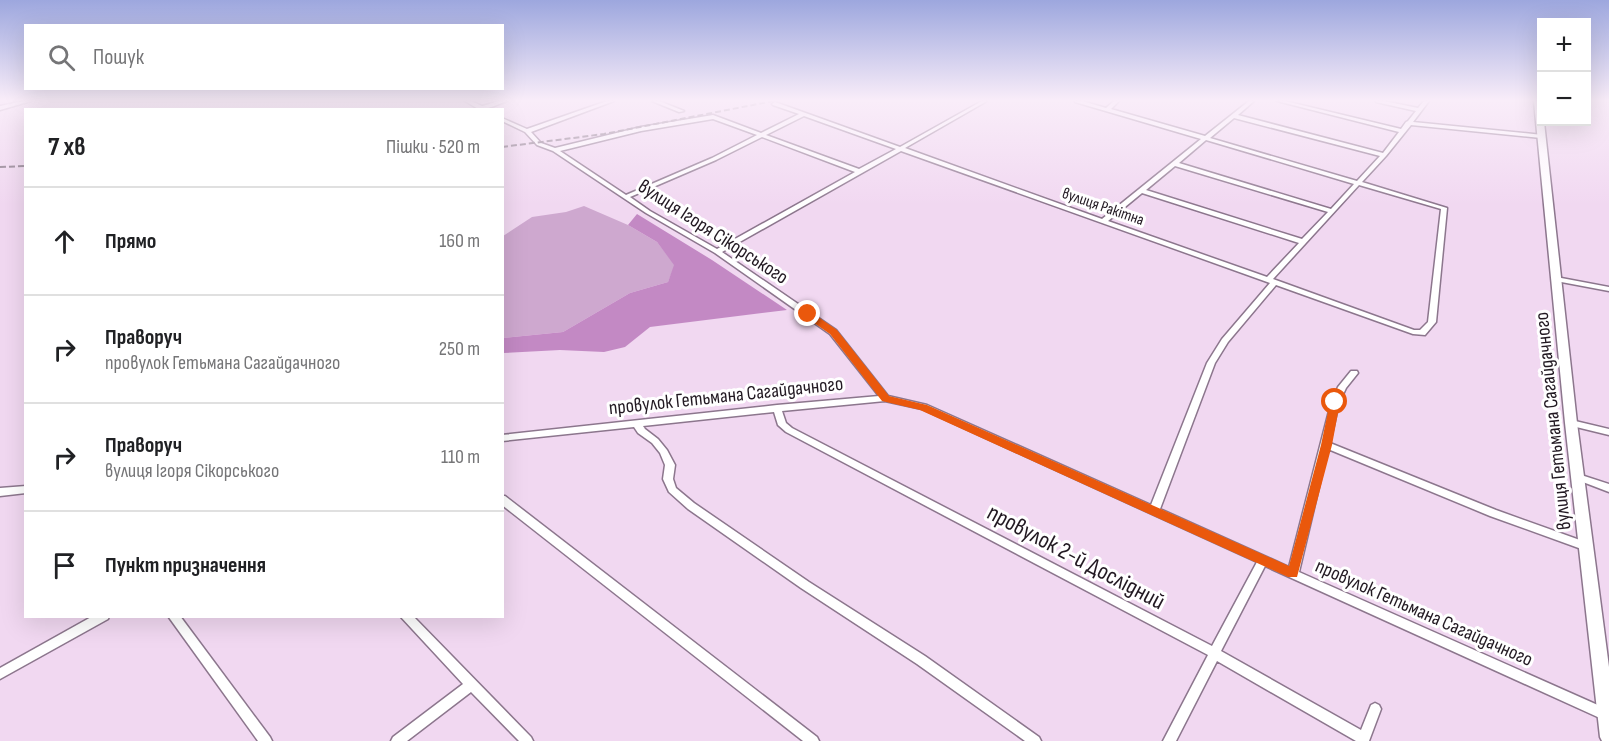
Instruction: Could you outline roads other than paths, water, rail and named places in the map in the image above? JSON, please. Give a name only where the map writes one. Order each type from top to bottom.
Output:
[{"type":"main road","name":"вулиця Гетьмана Сагайдачного","points":[[1541,136],[1571,423],[1609,737]]},
{"type":"street","name":"вулиця Ігоря Сікорського","points":[[530,136],[539,144],[555,150],[717,252],[833,332],[885,398]]},
{"type":"street","points":[[555,150],[614,136]]},
{"type":"street","points":[[626,196],[764,136],[858,171]]},
{"type":"street","name":"вулиця Ракітна","points":[[864,136],[1413,332],[1422,333],[1432,322],[1444,208],[1359,182]]},
{"type":"street","points":[[717,252],[921,136]]},
{"type":"street","points":[[1197,136],[1359,182]]},
{"type":"street","points":[[1103,221],[1209,136]]},
{"type":"street","points":[[1309,136],[1384,155]]},
{"type":"street","points":[[1154,511],[1211,363],[1225,341],[1303,242],[1384,155],[1398,136]]},
{"type":"street","points":[[1537,136],[1541,136]]},
{"type":"street","points":[[1176,164],[1331,211]]},
{"type":"street","points":[[1143,191],[1303,242]]},
{"type":"street","points":[[1557,279],[1609,289]]},
{"type":"street","points":[[1293,574],[1335,402],[1342,387],[1354,373]]},
{"type":"street","name":"провулок Гетьмана Сагайдачного","points":[[504,438],[885,398],[924,407],[1607,715]]},
{"type":"street","name":"провулок 2-й Дослідний","points":[[777,408],[782,425],[789,430],[1214,653],[1364,740]]},
{"type":"street","points":[[638,423],[641,431],[655,441],[664,452],[670,465],[668,479],[672,490],[691,506],[805,585],[921,660],[1035,741]]},
{"type":"street","points":[[1571,423],[1609,432]]},
{"type":"street","points":[[1326,445],[1493,513],[1587,547]]},
{"type":"street","points":[[1578,477],[1609,488]]},
{"type":"street","points":[[0,492],[24,489]]},
{"type":"street","points":[[504,502],[813,741]]},
{"type":"street","points":[[1169,741],[1263,560]]},
{"type":"street","points":[[0,674],[100,618]]},
{"type":"street","points":[[175,618],[267,741]]},
{"type":"street","points":[[407,618],[527,741]]},
{"type":"street","points":[[397,741],[472,684]]},
{"type":"street","points":[[1364,740],[1375,710]]},
{"type":"railway","points":[[504,147],[592,136]]},
{"type":"railway","points":[[0,167],[24,166]]}]
